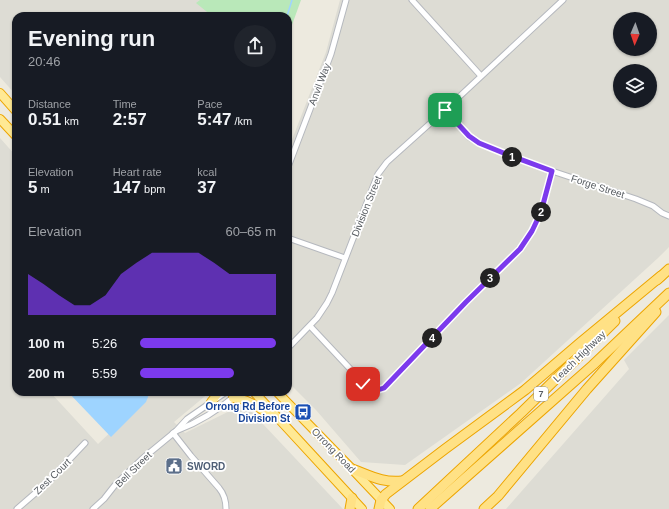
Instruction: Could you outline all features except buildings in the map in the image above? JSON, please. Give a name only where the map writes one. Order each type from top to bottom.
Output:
[{"type":"highway","points":[[0,93],[12,106]]},
{"type":"highway","points":[[0,119],[12,132]]},
{"type":"highway","name":"Leach Highway","points":[[418,509],[521,413],[669,268]]},
{"type":"highway","points":[[380,505],[386,494],[525,390],[580,342],[661,276]]},
{"type":"highway","name":"Leach Highway","points":[[430,509],[587,370],[669,293]]},
{"type":"highway","points":[[484,509],[498,496],[587,389],[669,297]]},
{"type":"highway","points":[[211,402],[215,396]]},
{"type":"highway","name":"Orrong Road","points":[[258,396],[362,509]]},
{"type":"highway","name":"Orrong Road","points":[[281,396],[352,469],[380,505],[390,509]]},
{"type":"highway","points":[[233,398],[243,399],[250,402],[292,432]]},
{"type":"highway","points":[[352,469],[382,480],[393,482],[402,481]]},
{"type":"highway","points":[[350,509],[352,498]]},
{"type":"street","name":"Anvil Way","points":[[292,156],[330,54],[346,0]]},
{"type":"street","points":[[412,0],[481,76]]},
{"type":"street","name":"Division Street","points":[[292,344],[310,326],[324,308],[332,293],[378,174],[382,168],[563,0]]},
{"type":"street","name":"Forge Street","points":[[445,110],[469,136],[479,143],[552,171],[636,199],[653,206],[669,216]]},
{"type":"street","points":[[310,326],[368,389],[378,391],[384,388],[466,302],[520,249],[532,231],[541,212],[552,171]]},
{"type":"street","points":[[292,239],[346,258]]},
{"type":"street","name":"Division Street","points":[[292,340],[301,334]]},
{"type":"street","name":"Bell Street","points":[[93,509],[142,459],[187,419],[220,396]]},
{"type":"street","name":"Bell Street","points":[[174,432],[190,425],[235,396]]},
{"type":"street","points":[[174,432],[191,456],[223,493],[226,509]]},
{"type":"street","name":"Zest Court","points":[[17,509],[47,483],[85,443]]},
{"type":"shaded area","points":[[0,0],[200,0],[210,12],[12,12],[12,90],[0,77]]},
{"type":"shaded area","points":[[340,0],[669,0],[669,247],[521,383],[405,465],[361,462],[316,410],[292,386],[292,140],[326,52]]},
{"type":"shaded area","points":[[0,138],[12,152],[12,396],[54,396],[98,444],[149,396],[205,396],[174,422],[185,433],[244,404],[343,509],[0,509]]},
{"type":"shaded area","points":[[669,315],[669,509],[506,509],[629,369],[624,360]]},
{"type":"green space","points":[[200,0],[301,0],[292,25],[292,12],[207,12],[196,3]]},
{"type":"water","points":[[72,396],[148,396],[146,402],[111,437]]},
{"type":"waterway","points":[[288,12],[292,0]]},
{"type":"place","name":"Orrong Rd Before Division St","points":[[303,412]]},
{"type":"place","name":"SWORD","points":[[174,466]]},
{"type":"route","points":[[363,384],[368,389],[374,391],[384,388],[466,302],[520,249],[532,231],[541,212],[552,171],[479,143],[469,136],[445,110]]}]
